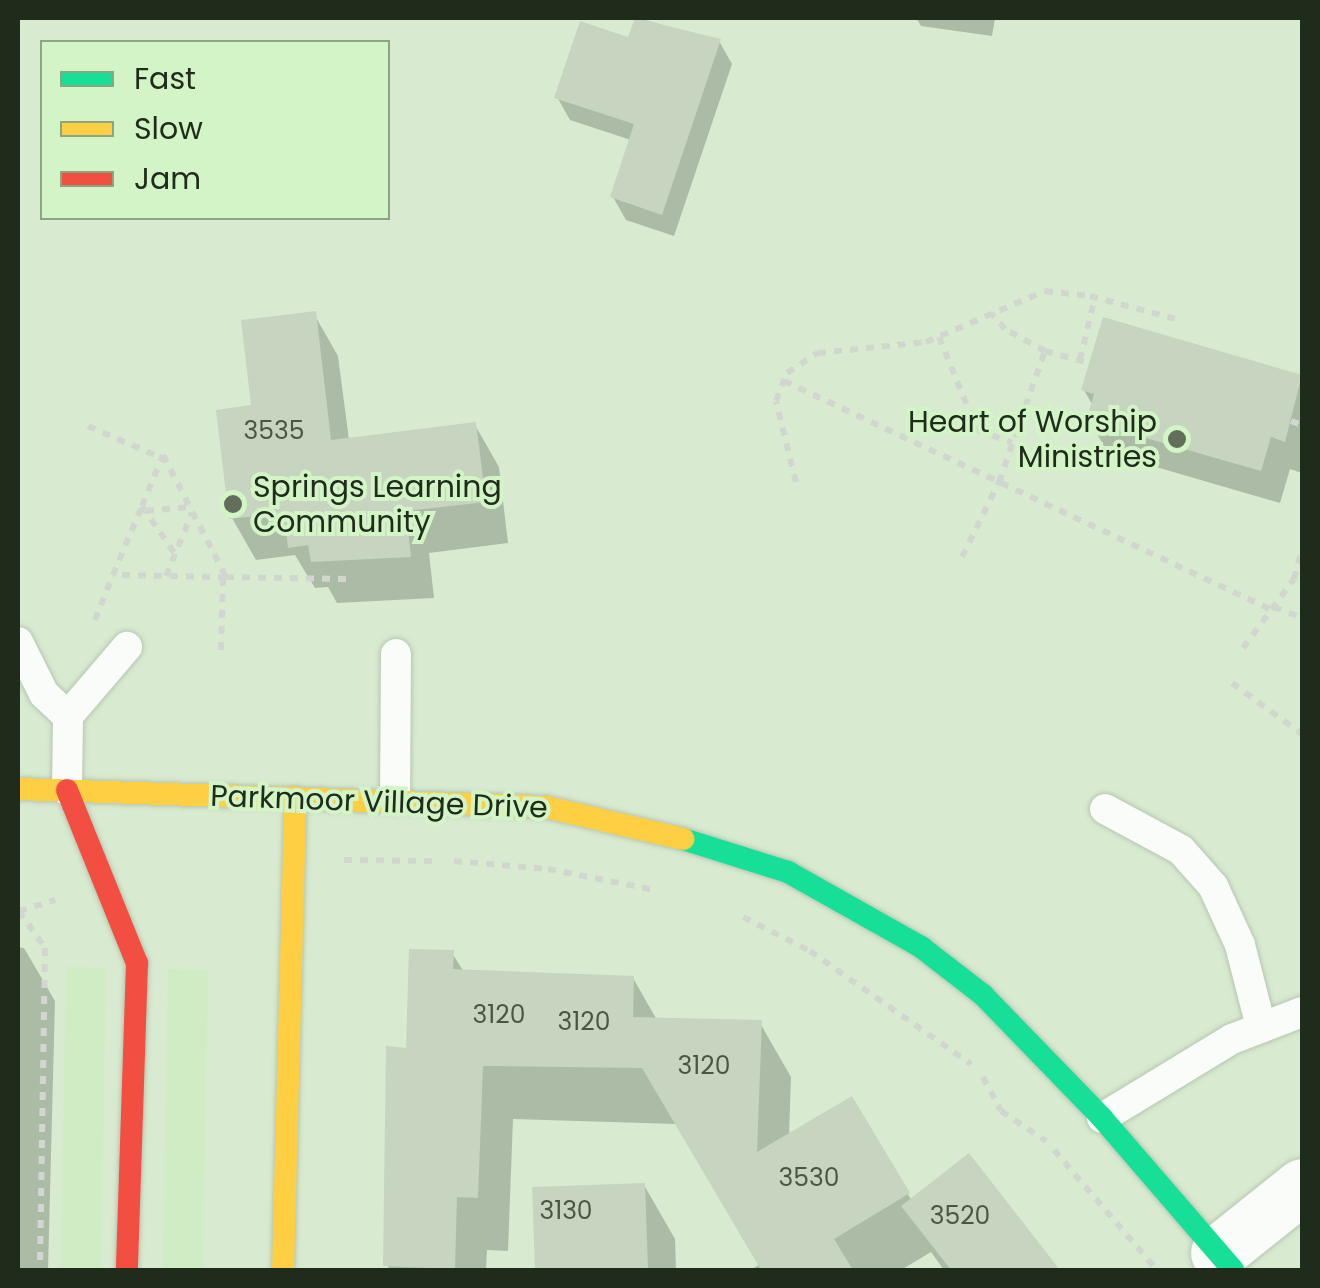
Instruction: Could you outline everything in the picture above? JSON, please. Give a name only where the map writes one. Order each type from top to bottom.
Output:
[{"type":"street","name":"Parkmoor Village Drive","points":[[18,789],[491,802],[594,815],[713,845],[788,872],[855,905],[968,983],[1102,1118],[1226,1262]]},
{"type":"street","points":[[67,790],[137,963],[127,1270]]},
{"type":"street","points":[[284,1270],[295,797]]},
{"type":"street","points":[[1226,1262],[1302,1186]]},
{"type":"lane","points":[[18,642],[44,694],[68,716]]},
{"type":"lane","points":[[67,790],[68,716],[127,648]]},
{"type":"lane","points":[[395,799],[396,654]]},
{"type":"lane","points":[[1104,809],[1181,850],[1213,886],[1240,946],[1261,1027]]},
{"type":"lane","points":[[1102,1118],[1261,1027],[1302,1012]]},
{"type":"path","points":[[796,482],[776,401],[797,363],[818,352],[902,347],[939,337],[1045,292],[1095,297],[1179,320]]},
{"type":"path","points":[[1080,360],[1095,297]]},
{"type":"path","points":[[990,313],[1045,351],[1090,363]]},
{"type":"path","points":[[939,337],[978,430],[1012,444]]},
{"type":"path","points":[[962,557],[999,482],[1045,351]]},
{"type":"path","points":[[784,381],[1302,618]]},
{"type":"path","points":[[1291,421],[1302,424]]},
{"type":"path","points":[[88,426],[162,458],[224,577],[221,650]]},
{"type":"path","points":[[90,630],[162,458]]},
{"type":"path","points":[[144,508],[191,510]]},
{"type":"path","points":[[144,508],[175,555]]},
{"type":"path","points":[[166,576],[191,510]]},
{"type":"path","points":[[1243,648],[1294,579],[1302,550]]},
{"type":"path","points":[[113,576],[346,580]]},
{"type":"path","points":[[1232,682],[1302,734]]},
{"type":"path","points":[[328,860],[548,869],[666,892]]},
{"type":"path","points":[[40,1270],[44,948],[18,911],[74,894]]},
{"type":"path","points":[[731,913],[810,951],[946,1043],[975,1068],[1014,1123],[1044,1139],[1157,1270]]},
{"type":"shaded area","points":[[66,967],[106,968],[101,1270],[61,1270]]},
{"type":"shaded area","points":[[168,969],[208,970],[203,1270],[163,1270]]},
{"type":"building","points":[[635,18],[721,39],[662,215],[610,197],[634,124],[554,98],[580,21],[628,37]]},
{"type":"building","points":[[316,311],[331,440],[476,422],[486,502],[406,511],[411,557],[311,562],[308,545],[288,548],[284,513],[229,519],[216,410],[251,405],[241,320]]},
{"type":"building","points":[[1103,317],[1302,375],[1285,442],[1271,437],[1261,471],[1086,421],[1094,394],[1081,390]]},
{"type":"building","points":[[409,949],[454,950],[453,969],[634,976],[633,1017],[762,1020],[757,1152],[852,1096],[910,1193],[834,1239],[853,1270],[761,1270],[642,1068],[483,1066],[478,1198],[457,1197],[455,1269],[383,1266],[386,1046],[406,1048]]},
{"type":"building","points":[[969,1153],[1060,1270],[951,1270],[901,1206]]},
{"type":"building","points":[[645,1183],[648,1270],[535,1270],[532,1187]]},
{"type":"traffic: fast","points":[[683,839],[788,872],[921,947],[983,995],[1102,1118],[1233,1270]]},
{"type":"traffic: slow","points":[[18,789],[546,807],[683,839]]},
{"type":"traffic: slow","points":[[283,1270],[295,797]]},
{"type":"traffic: jam","points":[[67,790],[137,963],[127,1270]]},
{"type":"place","name":"Heart of Worship Ministries","points":[[1177,439]]},
{"type":"place","name":"Springs Learning Community","points":[[233,504]]}]
